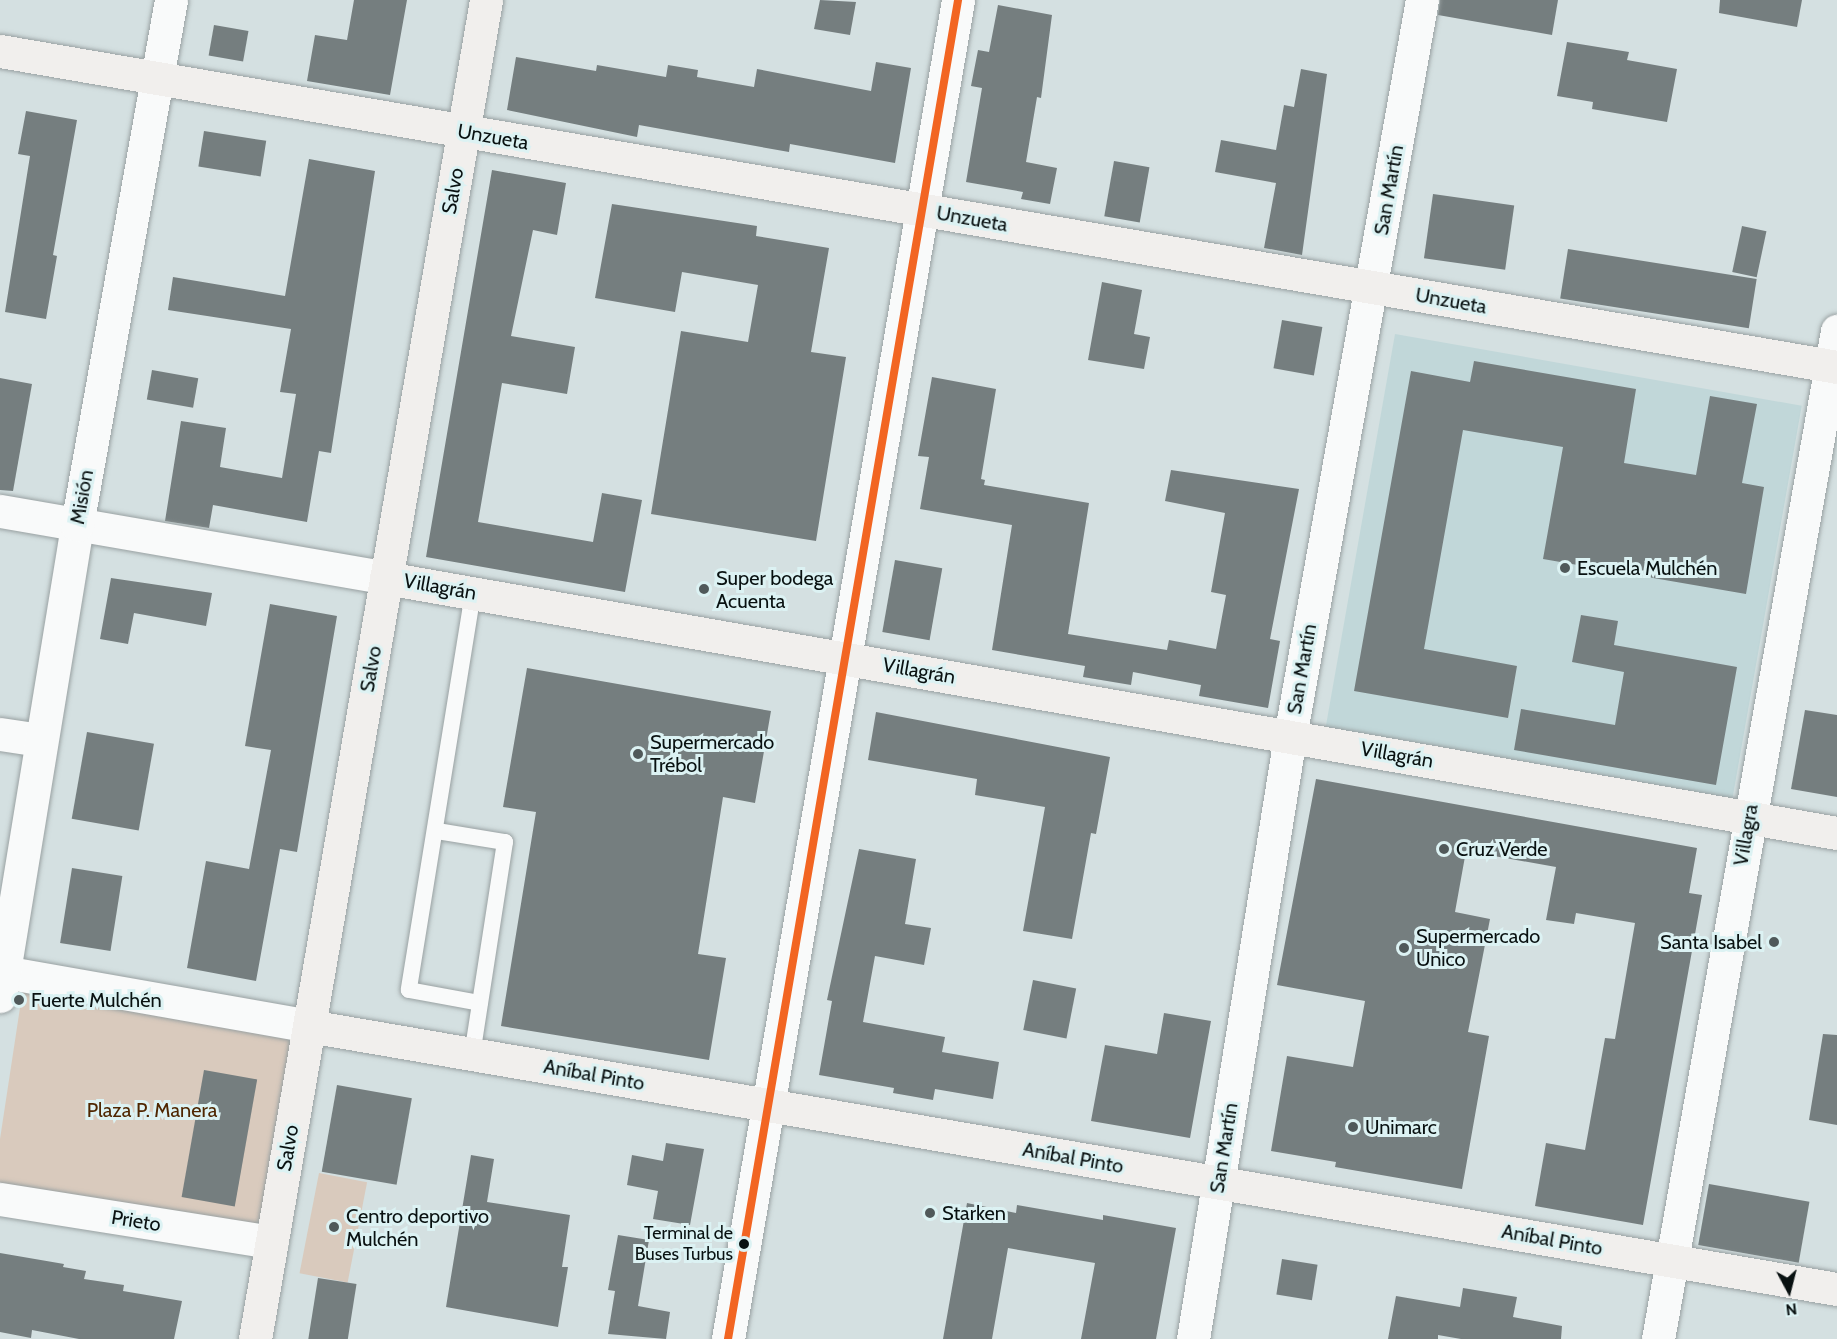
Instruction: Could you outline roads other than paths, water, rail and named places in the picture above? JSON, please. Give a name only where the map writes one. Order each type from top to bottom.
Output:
[{"type":"main road","name":"Salvo","points":[[255,1339],[486,0]]},
{"type":"main road","name":"Unzueta","points":[[0,51],[1834,367]]},
{"type":"main road","name":"Villagrán","points":[[386,578],[1837,833]]},
{"type":"main road","name":"Aníbal Pinto","points":[[309,1026],[1837,1289]]},
{"type":"street","name":"Misión","points":[[2,984],[40,740],[171,0]]},
{"type":"street","points":[[728,1339],[920,210],[958,0]]},
{"type":"street","name":"San Martín","points":[[1193,1339],[1290,736],[1422,0]]},
{"type":"street","name":"Villagra","points":[[1658,1339],[1749,817],[1834,367],[1837,331]]},
{"type":"street","name":"Villagrán","points":[[0,511],[386,578]]},
{"type":"street","points":[[0,734],[40,740]]},
{"type":"street","points":[[2,984],[309,1026]]},
{"type":"street","name":"Prieto","points":[[0,1199],[272,1242]]},
{"type":"lane","points":[[473,593],[437,831],[409,990],[480,1003]]},
{"type":"lane","points":[[437,831],[505,842],[472,1054]]},
{"type":"place","name":"Escuela Mulchén","points":[[1565,568]]},
{"type":"place","name":"Super bodega Acuenta","points":[[704,589]]},
{"type":"place","name":"Supermercado Trébol","points":[[638,754]]},
{"type":"place","name":"Cruz Verde","points":[[1444,849]]},
{"type":"place","name":"Santa Isabel","points":[[1774,942]]},
{"type":"place","name":"Supermercado Unico","points":[[1404,948]]},
{"type":"place","name":"Fuerte Mulchén","points":[[19,1000]]},
{"type":"place","name":"Unimarc","points":[[1353,1127]]},
{"type":"place","name":"Starken","points":[[930,1213]]},
{"type":"place","name":"Centro deportivo Mulchén","points":[[334,1227]]},
{"type":"place","name":"Terminal de Buses Turbus","points":[[744,1244]]},
{"type":"park label","name":"Plaza P. Manera","points":[[152,1110]]}]
